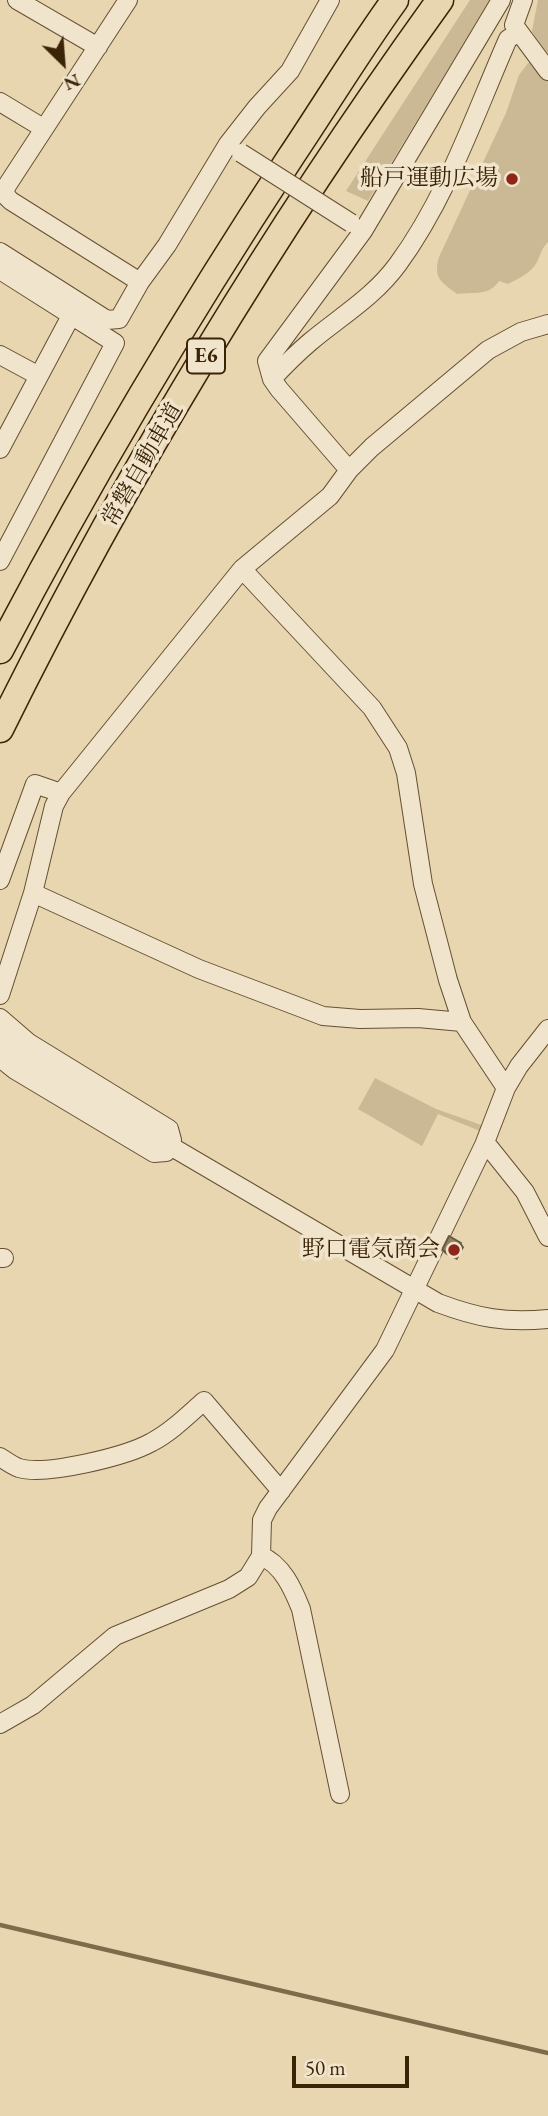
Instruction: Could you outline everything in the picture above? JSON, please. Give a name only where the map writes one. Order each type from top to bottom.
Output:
[{"type":"highway","name":"常磐自動車道","points":[[0,650],[54,547],[170,345],[395,0]]},
{"type":"highway","name":"常磐自動車道","points":[[0,729],[80,576],[205,358],[280,236],[440,0]]},
{"type":"street","points":[[17,0],[98,47]]},
{"type":"street","points":[[128,0],[43,128],[6,187],[5,195],[140,282]]},
{"type":"street","points":[[0,252],[107,320],[119,319],[140,282],[235,149],[257,107],[290,71],[330,0]]},
{"type":"street","points":[[349,470],[272,379],[267,361],[357,228],[501,0]]},
{"type":"street","points":[[523,0],[514,25],[548,71]]},
{"type":"street","points":[[272,379],[311,341],[364,301],[397,265],[426,220],[448,178],[508,39],[519,32]]},
{"type":"street","points":[[0,102],[43,128]]},
{"type":"street","points":[[235,149],[357,228]]},
{"type":"street","points":[[0,270],[115,343],[3,549]]},
{"type":"street","points":[[0,449],[72,314]]},
{"type":"street","points":[[0,995],[33,893],[54,806],[61,793],[242,569],[320,505],[372,447],[488,350],[521,332],[548,324]]},
{"type":"street","points":[[0,355],[39,376]]},
{"type":"street","points":[[242,569],[372,708],[398,748],[406,773],[423,884],[448,981],[463,1022],[506,1088]]},
{"type":"street","points":[[0,880],[35,784],[61,793]]},
{"type":"street","points":[[33,893],[199,969],[323,1016],[463,1022]]},
{"type":"street","points":[[0,1018],[29,1043],[169,1129],[173,1140],[166,1152],[154,1153],[0,1058]]},
{"type":"street","points":[[0,1724],[33,1705],[115,1636],[229,1589],[248,1577],[261,1556],[262,1520],[268,1508],[384,1350],[484,1145],[506,1088],[519,1066],[548,1029]]},
{"type":"street","points":[[0,1038],[53,1076],[438,1303],[471,1315],[499,1321],[548,1319]]},
{"type":"street","points":[[484,1145],[489,1147],[525,1192],[548,1237]]},
{"type":"street","points":[[0,1457],[19,1468],[38,1470],[127,1453],[163,1435],[204,1401],[281,1491]]},
{"type":"street","points":[[261,1556],[278,1567],[302,1609],[340,1794]]},
{"type":"shaded area","points":[[470,0],[490,0],[368,201],[346,191]]},
{"type":"shaded area","points":[[538,0],[548,0],[548,59],[532,31]]},
{"type":"shaded area","name":"船戸運動広場","points":[[528,63],[533,63],[548,81],[548,242],[534,266],[520,278],[508,284],[499,281],[486,291],[457,294],[438,275],[439,257],[506,113],[519,75]]},
{"type":"shaded area","points":[[375,1078],[436,1109],[487,1127],[485,1133],[438,1114],[422,1146],[358,1109]]},
{"type":"building","points":[[449,1236],[461,1243],[454,1256],[442,1250]]},
{"type":"waterway","points":[[0,1925],[548,2053]]},
{"type":"place","name":"船戸運動広場","points":[[512,179]]},
{"type":"place","name":"野口電気商会","points":[[454,1250]]}]
